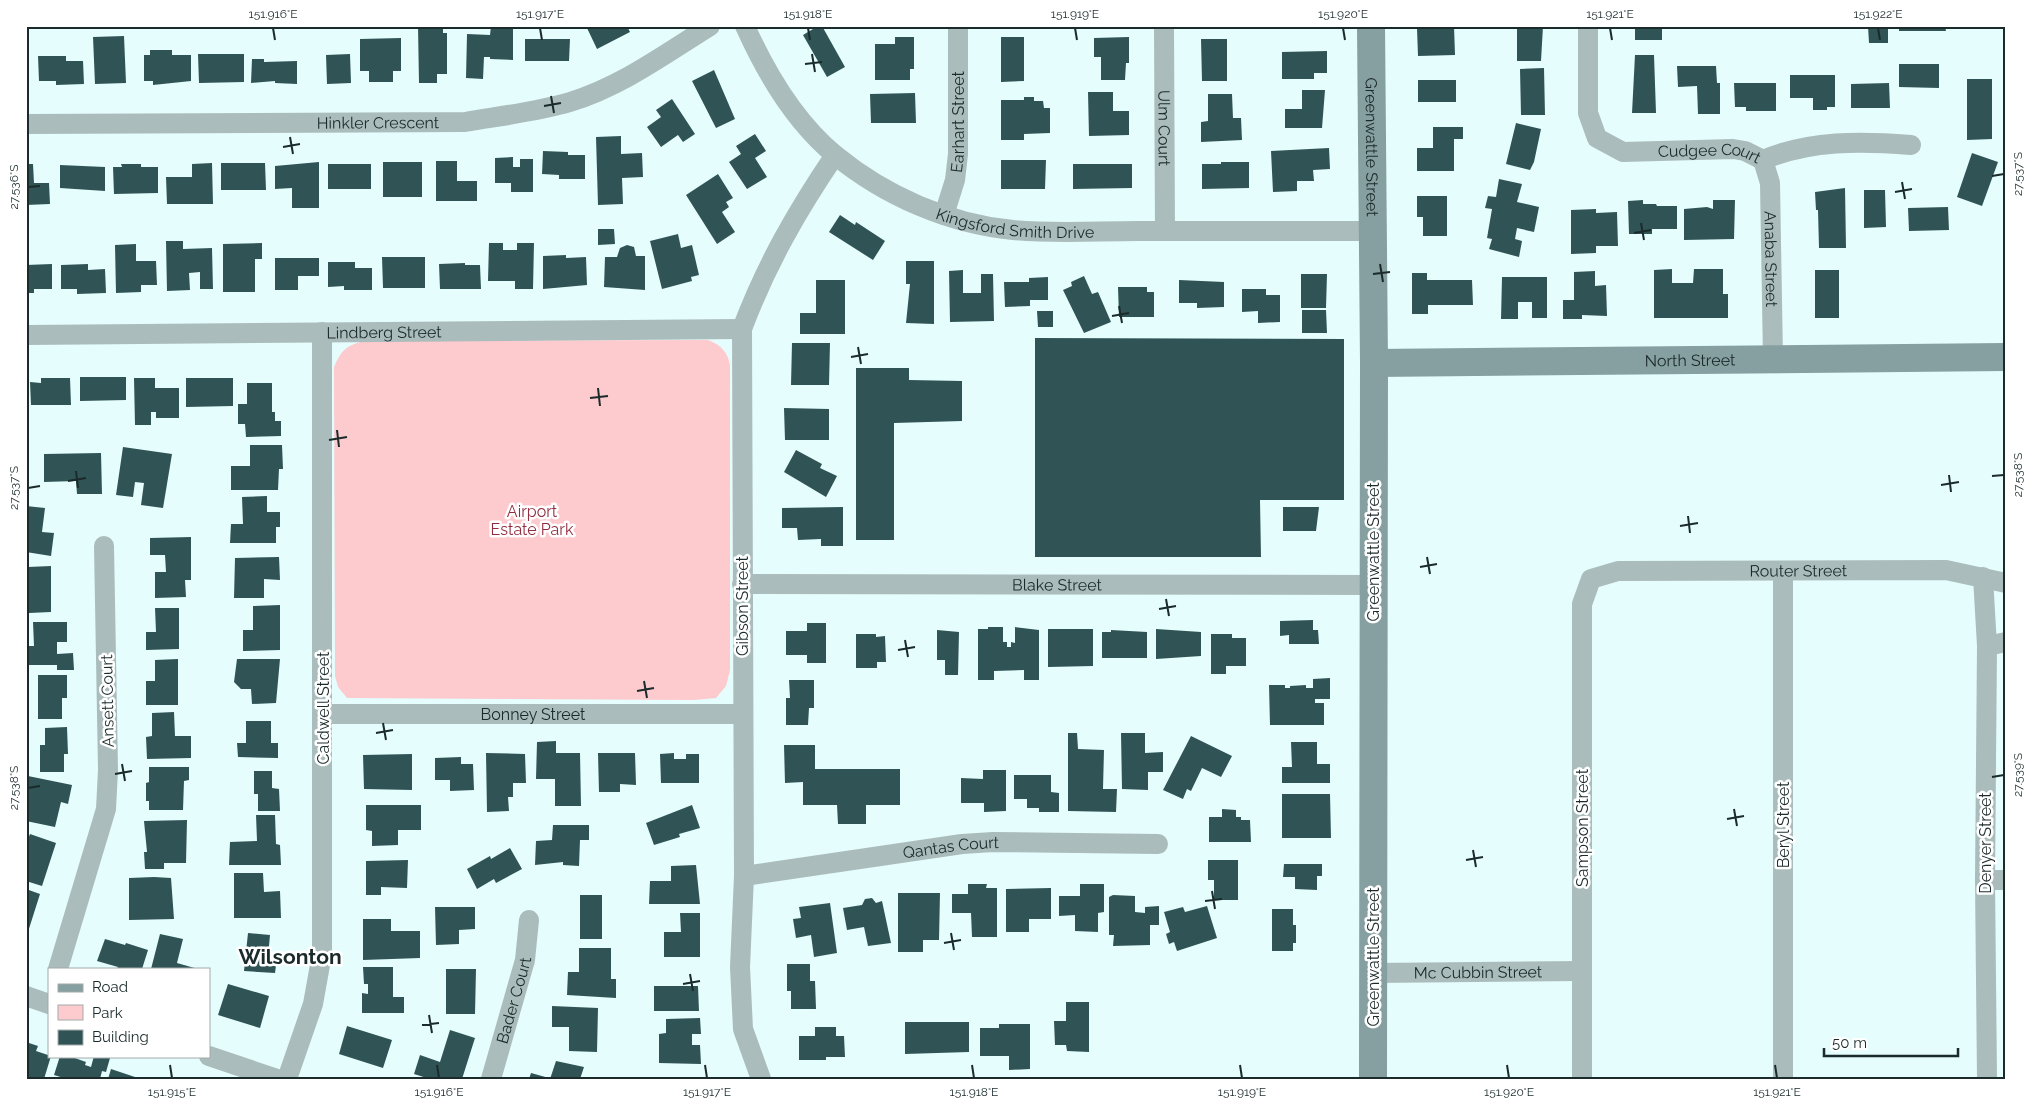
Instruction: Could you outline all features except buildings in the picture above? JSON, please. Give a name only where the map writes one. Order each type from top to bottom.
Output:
[{"type":"main road","name":"Greenwattle Street","points":[[1371,26],[1374,363],[1372,585],[1373,1079]]},
{"type":"main road","name":"North Street","points":[[1374,363],[2006,358]]},
{"type":"street","name":"Hinkler Crescent","points":[[26,124],[466,122],[521,113],[570,102],[610,86],[647,67],[710,26]]},
{"type":"street","name":"Kingsford Smith Drive","points":[[745,26],[758,56],[782,92],[803,122],[835,155],[884,188],[927,210],[944,216],[1014,230],[1372,231]]},
{"type":"street","name":"Earhart Street","points":[[944,216],[955,180],[958,154],[958,26]]},
{"type":"street","name":"Ulm Court","points":[[1164,26],[1165,231]]},
{"type":"street","name":"Cudgee Court","points":[[1588,26],[1588,113],[1597,138],[1623,152],[1733,149],[1745,151],[1763,160],[1786,150],[1802,147],[1872,143],[1911,145]]},
{"type":"street","name":"Gibson Street","points":[[761,1079],[743,1029],[740,967],[744,876],[742,329],[758,288],[790,224],[835,155]]},
{"type":"street","name":"Anaba Street","points":[[1763,160],[1770,183],[1773,359]]},
{"type":"street","name":"Lindberg Street","points":[[26,335],[742,329]]},
{"type":"street","name":"Caldwell Street","points":[[287,1079],[313,1004],[322,954],[322,332]]},
{"type":"street","name":"Ansett Court","points":[[58,968],[106,809],[108,770],[104,546]]},
{"type":"street","name":"Beryl Street","points":[[1783,570],[1783,1079]]},
{"type":"street","name":"Router Street","points":[[1591,579],[1618,571],[1946,570],[2006,583]]},
{"type":"street","name":"Denyer Street","points":[[1983,577],[1996,644],[1985,880],[1987,1079]]},
{"type":"street","name":"Sampson Street","points":[[1582,1079],[1582,604],[1591,579]]},
{"type":"street","name":"Blake Street","points":[[742,584],[1372,585]]},
{"type":"street","name":"Bonney Street","points":[[323,714],[742,714]]},
{"type":"street","name":"Qantas Court","points":[[744,876],[962,844],[1003,842],[1158,844]]},
{"type":"street","points":[[1985,880],[2006,880]]},
{"type":"street","name":"Bader Court","points":[[491,1079],[525,960],[529,920]]},
{"type":"street","name":"Mc Cubbin Street","points":[[1373,973],[1582,971]]},
{"type":"street","points":[[26,996],[48,1002]]},
{"type":"street","points":[[210,1057],[277,1079]]},
{"type":"green space","name":"Airport Estate Park","points":[[708,340],[717,344],[723,350],[728,357],[730,366],[730,670],[726,686],[716,698],[694,700],[347,698],[338,687],[335,676],[334,367],[342,352],[354,344],[366,341]]},
{"type":"district","name":"Wilsonton","points":[[290,957]]}]
